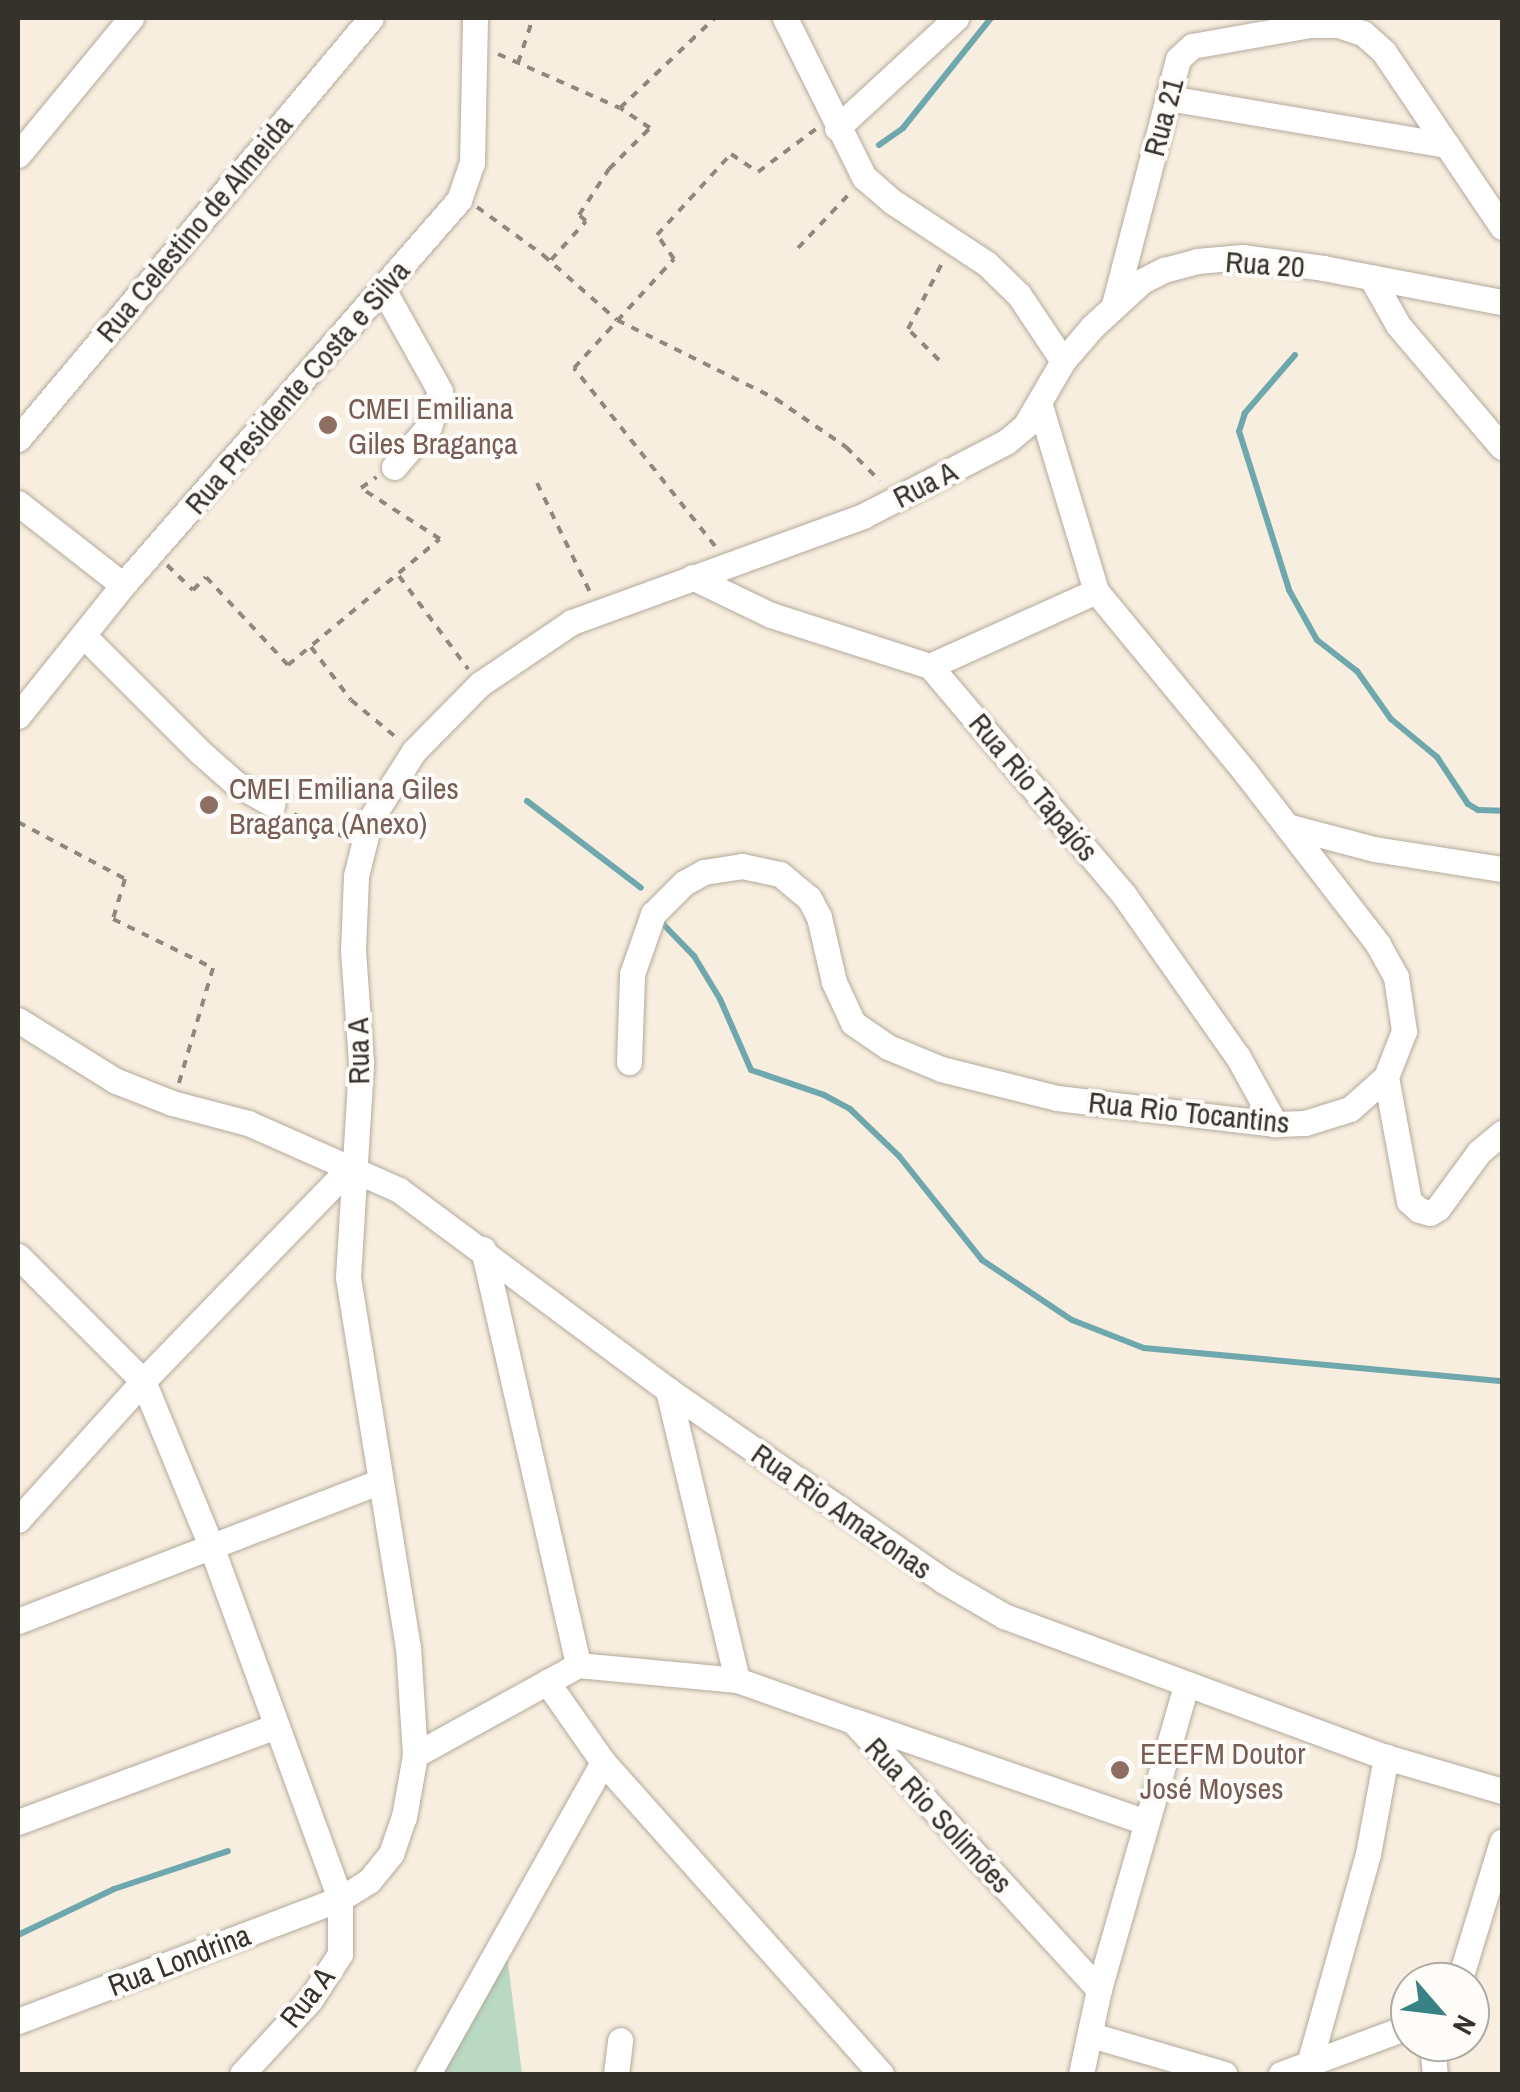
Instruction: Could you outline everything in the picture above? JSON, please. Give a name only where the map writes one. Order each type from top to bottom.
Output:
[{"type":"street","points":[[18,155],[131,18]]},
{"type":"street","name":"Rua Celestino de Almeida","points":[[18,439],[370,18]]},
{"type":"street","name":"Rua Presidente Costa e Silva","points":[[18,716],[153,550],[461,195],[472,163],[475,18]]},
{"type":"street","points":[[785,18],[864,177],[893,202],[954,240],[1019,295],[1063,362]]},
{"type":"street","points":[[834,123],[956,18]]},
{"type":"street","name":"Rua 21","points":[[1114,305],[1178,59],[1192,46],[1310,25],[1338,25],[1363,34],[1384,52],[1502,228]]},
{"type":"street","points":[[1168,98],[1447,144]]},
{"type":"street","name":"Rua 20","points":[[1063,362],[1114,305],[1142,281],[1196,261],[1242,257],[1502,302]]},
{"type":"street","points":[[1372,277],[1398,325],[1502,446]]},
{"type":"street","points":[[383,288],[440,390],[429,426],[394,466]]},
{"type":"street","name":"Rua A","points":[[242,2074],[310,2000],[340,1954],[340,1899],[369,1881],[391,1854],[404,1818],[414,1754],[408,1648],[348,1276],[361,1062],[353,905],[362,845],[381,798],[414,751],[480,684],[541,641],[600,612],[863,516],[1006,442],[1040,405],[1063,362]]},
{"type":"street","name":"Rua Rio Tocantins","points":[[629,1062],[632,974],[653,914],[694,877],[742,866],[780,874],[809,898],[819,917],[844,1013],[888,1047],[941,1069],[1057,1098],[1275,1124],[1305,1123],[1350,1109],[1386,1076],[1404,1030],[1396,977],[1378,944],[1287,826],[1096,592],[1040,405]]},
{"type":"street","points":[[18,502],[124,585]]},
{"type":"street","points":[[692,577],[771,615],[930,666],[1096,592]]},
{"type":"street","points":[[83,635],[200,752],[236,784],[272,804]]},
{"type":"street","name":"Rua Rio Tapajós","points":[[930,666],[1124,895],[1238,1058],[1275,1124]]},
{"type":"street","points":[[1287,826],[1374,849],[1502,869]]},
{"type":"street","name":"Rua Rio Amazonas","points":[[18,1020],[116,1081],[172,1103],[248,1123],[399,1190],[668,1390],[944,1581],[989,1607],[1386,1757],[1502,1791]]},
{"type":"street","points":[[1386,1076],[1409,1201],[1419,1210],[1430,1213],[1438,1208],[1480,1152],[1502,1134]]},
{"type":"street","points":[[18,1520],[143,1380],[352,1166]]},
{"type":"street","points":[[414,1754],[578,1666],[483,1250]]},
{"type":"street","points":[[18,1259],[143,1380],[211,1546],[340,1899]]},
{"type":"street","points":[[668,1390],[737,1680]]},
{"type":"street","points":[[18,1621],[380,1481]]},
{"type":"street","name":"Rua Rio Solimões","points":[[578,1666],[737,1680],[853,1721],[1099,1988]]},
{"type":"street","points":[[547,1682],[603,1762],[881,2074]]},
{"type":"street","points":[[1082,2074],[1099,1988],[1186,1684]]},
{"type":"street","points":[[853,1721],[1145,1822]]},
{"type":"street","points":[[18,1822],[274,1727]]},
{"type":"street","points":[[1310,2064],[1368,1854],[1386,1757]]},
{"type":"street","points":[[428,2074],[603,1762]]},
{"type":"street","points":[[1465,1962],[1502,1841]]},
{"type":"street","name":"Rua Londrina","points":[[18,2021],[340,1899]]},
{"type":"street","points":[[1281,2074],[1390,2034]]},
{"type":"street","points":[[1091,2035],[1224,2074]]},
{"type":"street","points":[[616,2074],[620,2040]]},
{"type":"path","points":[[518,63],[533,18]]},
{"type":"path","points":[[620,108],[715,18]]},
{"type":"path","points":[[475,44],[620,108],[650,128],[609,169],[579,216],[586,221],[550,262]]},
{"type":"path","points":[[722,565],[702,524],[574,368],[674,258],[657,235],[731,154],[758,172],[834,123]]},
{"type":"path","points":[[798,248],[864,177]]},
{"type":"path","points":[[461,195],[550,262],[617,320],[776,398],[846,447],[898,499]]},
{"type":"path","points":[[939,360],[908,329],[954,240]]},
{"type":"path","points":[[153,550],[192,590],[206,577],[288,665],[440,539],[362,488],[394,466]]},
{"type":"path","points":[[538,483],[600,612]]},
{"type":"path","points":[[398,574],[480,684]]},
{"type":"path","points":[[312,647],[351,700],[414,751]]},
{"type":"path","points":[[272,804],[362,845]]},
{"type":"path","points":[[18,822],[125,880],[113,919],[214,968],[172,1103]]},
{"type":"green space","points":[[507,1955],[522,2074],[436,2074]]},
{"type":"waterway","points":[[879,145],[903,128],[991,18]]},
{"type":"waterway","points":[[1295,355],[1245,413],[1239,431],[1289,590],[1317,640],[1357,671],[1391,719],[1437,757],[1468,804],[1478,810],[1502,811]]},
{"type":"waterway","points":[[527,801],[641,888]]},
{"type":"waterway","points":[[663,924],[694,956],[720,999],[751,1070],[824,1095],[850,1109],[899,1156],[982,1260],[1072,1320],[1144,1348],[1502,1381]]},
{"type":"waterway","points":[[18,1935],[114,1889],[228,1851]]},
{"type":"place","name":"CMEI Emiliana Giles Bragança","points":[[328,425]]},
{"type":"place","name":"CMEI Emiliana Giles Bragança (Anexo)","points":[[209,805]]},
{"type":"place","name":"EEEFM Doutor José Moyses","points":[[1120,1770]]}]
